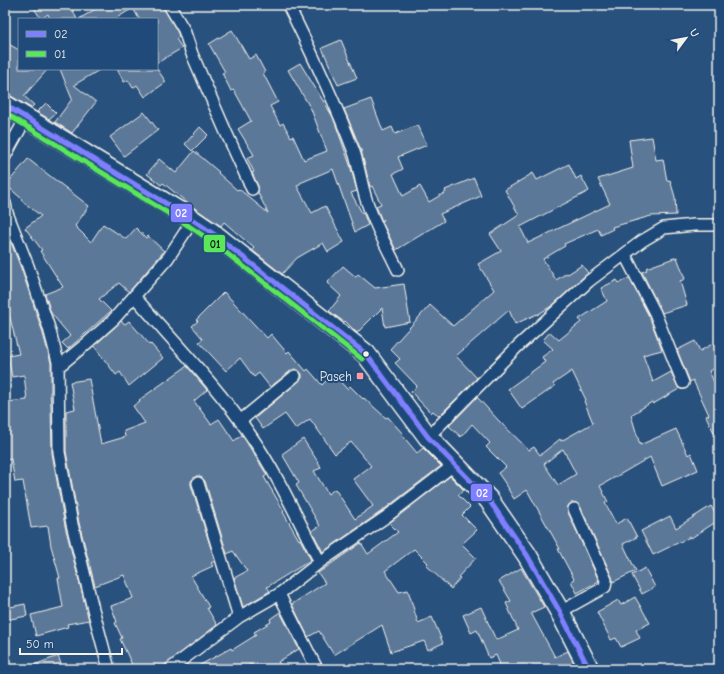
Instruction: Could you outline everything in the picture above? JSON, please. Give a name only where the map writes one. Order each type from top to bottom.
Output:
[{"type":"highway","points":[[5,105],[193,220],[221,240],[366,354],[428,437],[456,464],[489,500],[527,554],[560,612],[589,669]]},
{"type":"street","points":[[169,5],[184,30],[192,54],[252,189]]},
{"type":"street","points":[[288,5],[328,90],[354,152],[366,198],[374,220],[398,270]]},
{"type":"street","points":[[5,156],[26,118]]},
{"type":"street","points":[[5,204],[50,328],[58,362],[59,452],[72,524],[109,669]]},
{"type":"street","points":[[58,367],[108,324],[134,296],[168,258],[193,220]]},
{"type":"street","points":[[428,437],[518,346],[588,282],[642,242],[664,228],[694,225],[719,226]]},
{"type":"street","points":[[625,255],[655,314],[683,383]]},
{"type":"street","points":[[134,296],[216,391],[251,436],[271,468],[320,562]]},
{"type":"street","points":[[240,421],[295,376]]},
{"type":"street","points":[[170,669],[239,617],[279,594],[320,562],[386,517],[456,464]]},
{"type":"street","points":[[198,482],[239,617]]},
{"type":"street","points":[[560,612],[605,587],[606,584],[606,580],[574,509]]},
{"type":"street","points":[[279,594],[317,669]]},
{"type":"building","points":[[32,5],[70,5],[76,18],[50,18],[48,14],[40,18]]},
{"type":"building","points":[[102,5],[162,5],[178,33],[179,37],[176,39],[182,48],[158,62],[158,18],[138,18],[133,8],[117,18],[81,18]]},
{"type":"building","points":[[232,30],[249,59],[256,55],[265,72],[263,73],[278,102],[270,106],[280,125],[283,123],[291,137],[293,136],[304,160],[327,151],[311,109],[288,70],[300,63],[333,117],[350,165],[357,191],[351,193],[362,213],[363,212],[368,225],[355,232],[333,169],[300,183],[297,186],[312,213],[325,206],[344,242],[328,252],[323,243],[297,258],[282,274],[252,250],[254,248],[224,222],[221,226],[190,205],[163,183],[161,185],[147,174],[159,159],[176,173],[194,151],[219,172],[218,173],[237,190],[239,189],[268,213],[258,193],[258,186],[252,173],[254,172],[247,158],[254,155],[238,129],[251,121],[234,90],[231,91],[222,73],[225,72],[209,44]]},
{"type":"building","points":[[341,40],[357,78],[338,85],[322,48]]},
{"type":"building","points":[[5,42],[18,49],[18,70],[47,70],[24,96],[34,105],[31,108],[5,94]]},
{"type":"building","points":[[60,70],[99,70],[74,85],[96,102],[72,133],[55,122],[72,99]]},
{"type":"building","points":[[118,70],[158,70],[166,82],[145,97],[137,85],[133,88],[128,80],[124,82]]},
{"type":"building","points":[[371,99],[383,131],[392,127],[395,134],[418,125],[427,145],[398,157],[403,169],[393,174],[403,196],[420,186],[429,202],[446,192],[445,190],[474,178],[481,196],[440,214],[444,221],[396,250],[382,222],[384,219],[382,221],[376,206],[381,204],[372,186],[370,187],[361,150],[344,109]]},
{"type":"building","points":[[46,103],[56,113],[49,119],[37,112]]},
{"type":"building","points":[[144,112],[158,130],[124,156],[110,137]]},
{"type":"building","points":[[200,127],[208,135],[192,151],[185,144]]},
{"type":"building","points":[[652,137],[656,160],[663,159],[667,181],[670,180],[675,197],[676,215],[651,216],[612,227],[613,229],[601,235],[598,229],[564,244],[565,246],[543,259],[556,280],[582,265],[588,273],[553,305],[537,315],[515,324],[509,310],[456,356],[477,378],[439,416],[433,411],[431,413],[411,392],[417,386],[395,363],[400,359],[390,349],[430,305],[453,326],[494,290],[478,264],[501,251],[490,234],[519,215],[505,190],[533,173],[537,180],[569,164],[576,179],[581,176],[589,191],[520,227],[528,243],[610,204],[598,179],[633,168],[629,140]]},
{"type":"building","points":[[28,159],[89,206],[75,226],[91,242],[103,224],[126,239],[136,228],[146,238],[148,236],[164,251],[129,292],[119,283],[99,299],[111,311],[68,349],[62,343],[70,336],[51,313],[45,294],[63,287],[40,251],[42,250],[25,228],[41,216],[21,200],[22,199],[6,185]]},
{"type":"building","points":[[5,227],[42,330],[51,363],[50,392],[52,453],[65,526],[89,620],[67,624],[68,627],[36,636],[31,615],[63,607],[58,578],[60,578],[51,546],[48,526],[31,528],[23,481],[15,482],[11,459],[6,460],[5,402],[27,400],[24,375],[12,377],[8,356],[19,354],[9,314],[5,315]]},
{"type":"building","points":[[677,257],[685,279],[680,281],[687,305],[662,313],[642,272],[647,270],[646,268]]},
{"type":"building","points":[[343,266],[356,277],[358,274],[375,288],[404,284],[410,322],[385,327],[382,308],[357,333],[345,321],[344,322],[329,311],[341,296],[327,283]]},
{"type":"building","points":[[629,278],[649,316],[662,350],[643,355],[653,382],[671,372],[679,389],[653,404],[652,402],[631,415],[640,445],[676,429],[688,455],[691,453],[698,470],[662,486],[650,457],[600,486],[608,502],[605,503],[616,524],[627,518],[637,537],[623,544],[636,571],[613,582],[580,506],[575,502],[569,505],[567,508],[568,512],[599,581],[577,593],[571,581],[574,579],[558,549],[560,549],[527,490],[514,499],[498,473],[506,467],[486,447],[490,443],[472,424],[461,437],[449,426],[477,397],[529,450],[534,447],[540,455],[560,439],[561,441],[593,423],[584,401],[586,400],[572,371],[553,384],[555,386],[522,409],[508,389],[545,362],[542,357],[553,349],[543,340],[550,332],[559,340],[581,322],[579,319],[607,301],[601,288],[617,280],[619,283]],"holes":[[[563,449],[576,474],[558,485],[544,464]]]},
{"type":"building","points":[[224,292],[267,338],[271,334],[287,353],[289,351],[306,371],[308,369],[322,385],[333,374],[347,389],[350,386],[386,418],[388,417],[417,453],[423,448],[441,466],[382,511],[323,552],[312,531],[320,526],[296,485],[299,483],[282,454],[303,439],[320,465],[321,468],[314,471],[328,494],[335,489],[355,519],[373,506],[353,479],[371,466],[351,442],[335,454],[310,419],[296,429],[285,414],[263,429],[255,418],[299,381],[302,378],[302,374],[298,370],[294,369],[270,387],[259,373],[254,377],[240,358],[226,371],[199,342],[203,339],[192,326]]},
{"type":"building","points":[[121,321],[125,324],[129,321],[163,358],[129,386],[120,372],[116,375],[94,346]]},
{"type":"building","points":[[695,341],[700,351],[714,343],[719,353],[719,366],[709,371],[719,393],[719,443],[706,416],[709,415],[693,380],[690,382],[677,350]]},
{"type":"building","points":[[187,366],[207,390],[194,401],[211,424],[219,419],[234,441],[242,435],[267,475],[264,477],[311,560],[267,587],[270,591],[243,607],[234,578],[247,571],[233,551],[227,554],[205,481],[200,476],[196,476],[191,481],[191,485],[215,561],[211,563],[213,566],[191,576],[209,607],[207,608],[217,625],[160,669],[134,669],[120,639],[122,638],[115,623],[117,622],[111,606],[133,598],[124,575],[95,586],[79,523],[66,451],[66,411],[75,409],[70,382],[89,379],[101,444],[125,437],[124,431],[145,423],[133,406],[140,401],[139,400]]},
{"type":"building","points":[[450,476],[464,490],[458,495],[470,507],[462,515],[477,530],[462,544],[476,558],[458,577],[460,578],[451,589],[426,565],[428,563],[414,549],[385,571],[399,592],[408,590],[418,623],[432,617],[443,643],[428,650],[424,641],[391,652],[382,625],[334,655],[319,631],[308,637],[292,604],[325,583],[318,573],[361,543],[368,554],[398,532],[389,523]]},
{"type":"building","points":[[711,506],[719,520],[691,538],[690,537],[653,555],[641,531],[670,516],[676,528]]},
{"type":"building","points":[[521,568],[544,607],[531,613],[555,657],[568,651],[575,665],[568,669],[502,669],[496,655],[489,658],[477,630],[471,633],[463,615],[481,607],[496,640],[518,630],[506,603],[511,601],[499,581]]},
{"type":"building","points":[[645,568],[655,587],[642,594],[632,575]]},
{"type":"building","points":[[635,597],[650,623],[636,630],[640,638],[621,647],[616,638],[611,640],[597,612],[618,600],[621,605]]},
{"type":"building","points":[[25,604],[27,616],[5,620],[5,608]]},
{"type":"building","points":[[280,612],[299,649],[278,662],[284,669],[255,669],[251,664],[242,669],[193,669],[231,648],[232,650],[256,635],[254,632],[271,622],[270,619]]},
{"type":"building","points":[[58,656],[63,669],[26,668]]},
{"type":"transit line","name":"02","points":[[5,105],[215,235],[366,354],[428,437],[489,500],[527,555],[560,612],[589,669]]},
{"type":"transit line","name":"01","points":[[5,113],[211,241],[362,359]]},
{"type":"place","name":"Paseh","points":[[360,376]]}]
